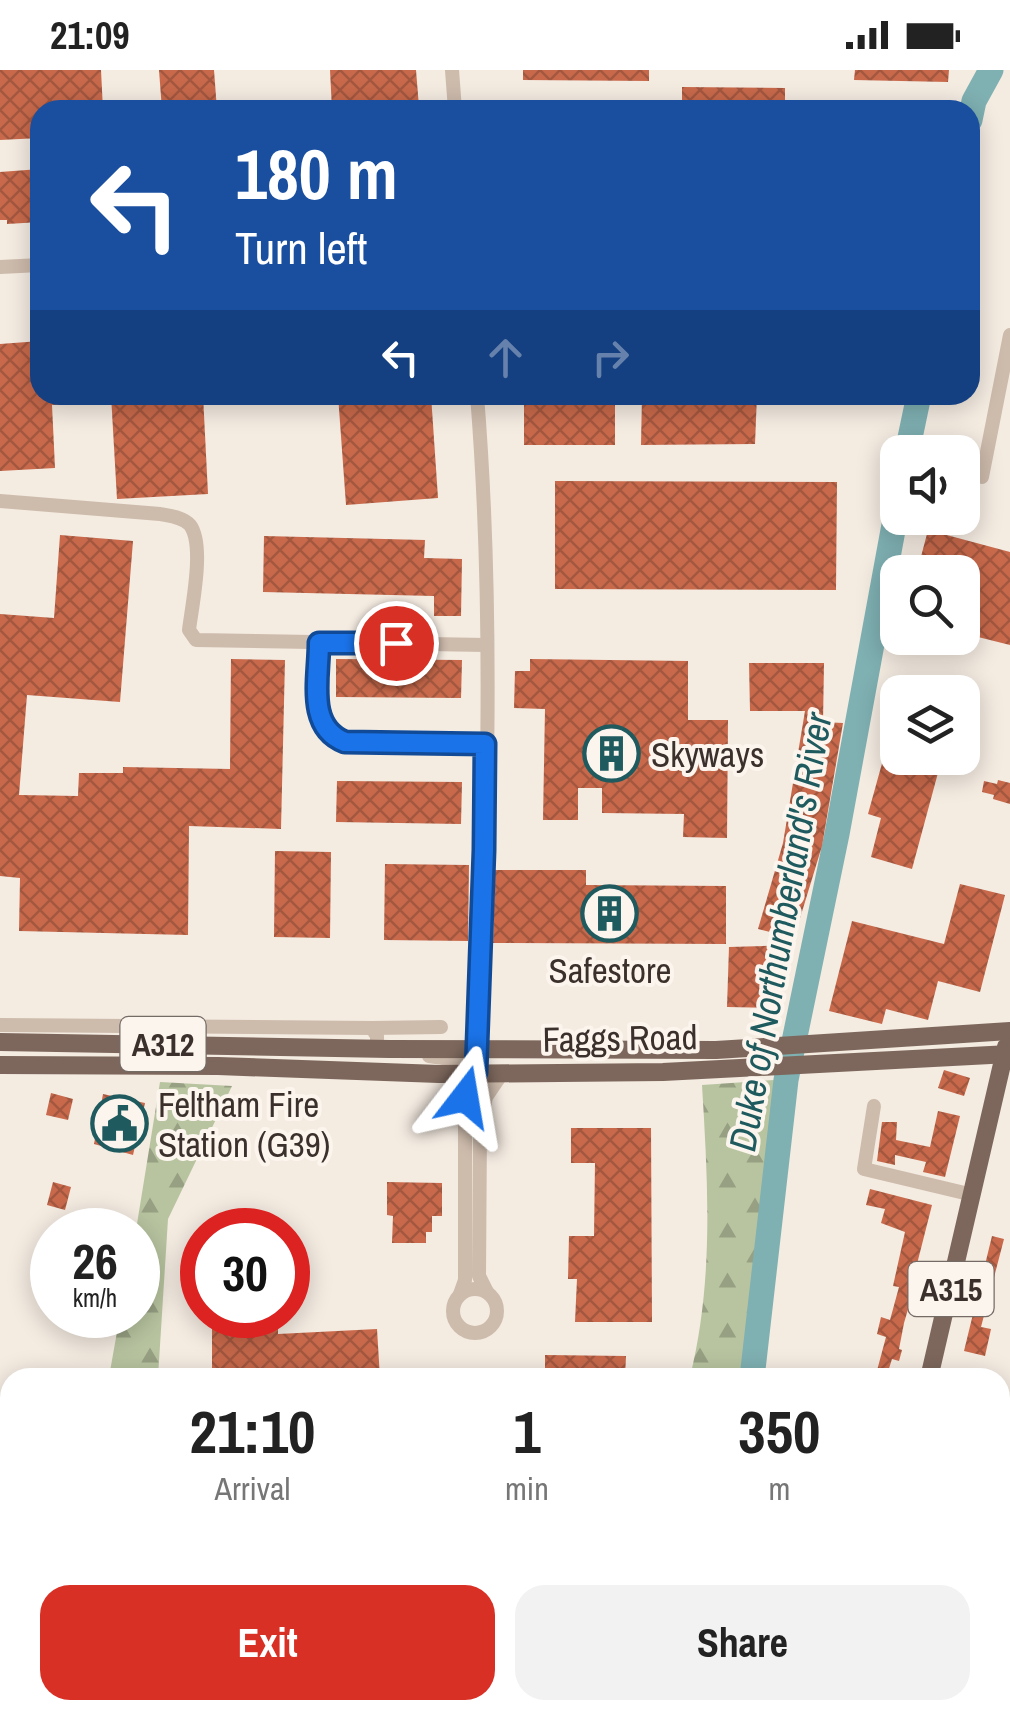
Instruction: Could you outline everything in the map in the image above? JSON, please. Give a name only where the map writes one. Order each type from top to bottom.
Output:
[{"type":"main road","name":"Faggs Road","points":[[0,1064],[439,1074],[504,1049],[716,1050],[1010,1031]]},
{"type":"main road","name":"A315","points":[[931,1368],[1010,1031]]},
{"type":"main road","name":"Faggs Road","points":[[0,1042],[383,1049],[480,1060],[502,1072],[718,1070],[1007,1054]]},
{"type":"main road","points":[[480,1060],[580,1072]]},
{"type":"street","points":[[452,70],[454,100]]},
{"type":"street","points":[[0,267],[30,265]]},
{"type":"street","points":[[982,477],[1010,335]]},
{"type":"street","points":[[478,405],[485,495],[486,645],[479,1276],[496,1302],[497,1316],[489,1329],[474,1334],[461,1329],[454,1318],[453,1305],[465,1280],[465,1097],[480,1060]]},
{"type":"street","points":[[0,500],[182,519],[191,527],[197,551],[189,630],[196,640],[486,645]]},
{"type":"street","points":[[319,643],[318,712],[323,728],[332,737],[345,742],[485,744]]},
{"type":"street","points":[[0,1024],[442,1026]]},
{"type":"street","points":[[372,1028],[383,1049]]},
{"type":"street","points":[[480,1126],[486,1097],[502,1072]]},
{"type":"street","points":[[439,1074],[454,1081],[465,1097]]},
{"type":"street","points":[[874,1106],[864,1169],[973,1196]]},
{"type":"street","points":[[460,1294],[476,1288],[487,1292]]},
{"type":"green space","points":[[774,1080],[746,1368],[692,1368],[706,1268],[702,1085]]},
{"type":"green space","points":[[160,1082],[232,1086],[168,1219],[159,1368],[111,1368],[116,1338],[160,1338],[160,1208],[140,1208]]},
{"type":"building","points":[[0,70],[101,70],[102,100],[30,100],[30,138],[0,140]]},
{"type":"building","points":[[159,70],[214,70],[216,100],[161,100]]},
{"type":"building","points":[[330,70],[416,70],[418,100],[332,100]]},
{"type":"building","points":[[523,70],[649,70],[649,81],[523,80]]},
{"type":"building","points":[[855,70],[949,70],[948,82],[854,80]]},
{"type":"building","points":[[682,87],[785,88],[785,100],[682,100]]},
{"type":"building","points":[[30,170],[30,223],[7,224],[7,220],[0,220],[0,172]]},
{"type":"building","points":[[30,342],[30,405],[52,405],[55,468],[0,471],[0,344]]},
{"type":"building","points":[[112,405],[204,405],[208,494],[117,499]]},
{"type":"building","points":[[339,405],[432,405],[438,498],[346,505]]},
{"type":"building","points":[[524,405],[615,405],[615,445],[524,445]]},
{"type":"building","points":[[642,405],[757,405],[755,444],[641,445]]},
{"type":"building","points":[[555,481],[837,482],[836,590],[555,589]]},
{"type":"building","points":[[60,535],[133,541],[120,702],[27,695],[19,795],[78,796],[79,773],[123,773],[123,767],[230,769],[231,659],[285,660],[281,829],[189,826],[188,935],[19,931],[20,878],[0,876],[0,614],[54,618]]},
{"type":"building","points":[[927,535],[947,535],[1010,552],[1010,645],[980,638],[980,555],[921,555]]},
{"type":"building","points":[[264,536],[425,540],[424,558],[462,559],[461,616],[434,616],[434,596],[263,592]]},
{"type":"building","points":[[336,659],[462,660],[461,698],[336,697]]},
{"type":"building","points":[[530,659],[688,661],[688,720],[728,720],[727,838],[683,837],[684,814],[602,813],[602,788],[578,788],[578,820],[543,820],[545,709],[514,708],[515,671],[530,671]]},
{"type":"building","points":[[749,663],[824,663],[823,722],[843,723],[822,846],[794,938],[758,929],[783,843],[805,711],[750,711]]},
{"type":"building","points":[[880,771],[880,775],[937,775],[912,869],[871,857],[881,818],[868,814]]},
{"type":"building","points":[[998,780],[1010,783],[1010,804],[982,792],[984,781],[997,784]]},
{"type":"building","points":[[337,781],[462,782],[461,824],[336,822]]},
{"type":"building","points":[[275,851],[331,852],[330,938],[274,937]]},
{"type":"building","points":[[385,864],[469,865],[468,941],[384,940]]},
{"type":"building","name":"Safestore","points":[[495,870],[586,870],[586,885],[726,886],[726,944],[493,943]]},
{"type":"building","points":[[960,884],[1005,895],[980,992],[938,981],[928,1020],[886,1009],[882,1024],[829,1011],[852,921],[944,944]]},
{"type":"building","points":[[793,945],[773,1008],[727,1007],[729,947]]},
{"type":"building","points":[[944,1070],[970,1078],[964,1096],[938,1088]]},
{"type":"building","points":[[51,1093],[73,1099],[68,1120],[46,1115]]},
{"type":"building","name":"Feltham Fire Station (G39)","points":[[103,1094],[145,1103],[133,1155],[94,1144]]},
{"type":"building","points":[[938,1111],[960,1116],[945,1177],[923,1172],[926,1162],[895,1155],[895,1165],[877,1161],[882,1122],[897,1122],[896,1140],[930,1147]]},
{"type":"building","points":[[571,1128],[651,1128],[652,1322],[575,1322],[577,1279],[568,1279],[569,1236],[594,1236],[595,1163],[571,1163]]},
{"type":"building","points":[[53,1182],[71,1187],[66,1208],[47,1205]]},
{"type":"building","points":[[387,1182],[442,1183],[442,1216],[432,1216],[432,1232],[426,1232],[426,1243],[392,1243],[393,1216],[387,1215]]},
{"type":"building","points":[[870,1189],[932,1205],[917,1264],[921,1265],[904,1323],[899,1349],[902,1350],[899,1361],[892,1359],[889,1368],[878,1368],[886,1337],[877,1334],[881,1317],[890,1320],[899,1287],[893,1286],[905,1232],[881,1223],[885,1209],[866,1205]]},
{"type":"building","points":[[992,1236],[1004,1239],[981,1327],[991,1329],[985,1356],[964,1351]]},
{"type":"building","points":[[377,1329],[379,1368],[212,1368],[212,1338],[310,1338],[310,1332]]},
{"type":"building","points":[[545,1355],[626,1356],[625,1368],[545,1368]]},
{"type":"waterway","name":"Duke of Northumberland's River","points":[[975,100],[991,70]]},
{"type":"waterway","name":"Duke of Northumberland's River","points":[[911,435],[917,405]]},
{"type":"waterway","name":"Duke of Northumberland's River","points":[[753,1368],[786,1080],[837,834],[892,535]]},
{"type":"place","name":"Skyways","points":[[612,754]]},
{"type":"place","name":"Safestore","points":[[610,914]]},
{"type":"place","name":"Feltham Fire Station (G39)","points":[[119,1124]]},
{"type":"route","points":[[396,643],[319,643],[318,712],[323,728],[345,742],[485,744],[476,1072],[465,1097]]}]
